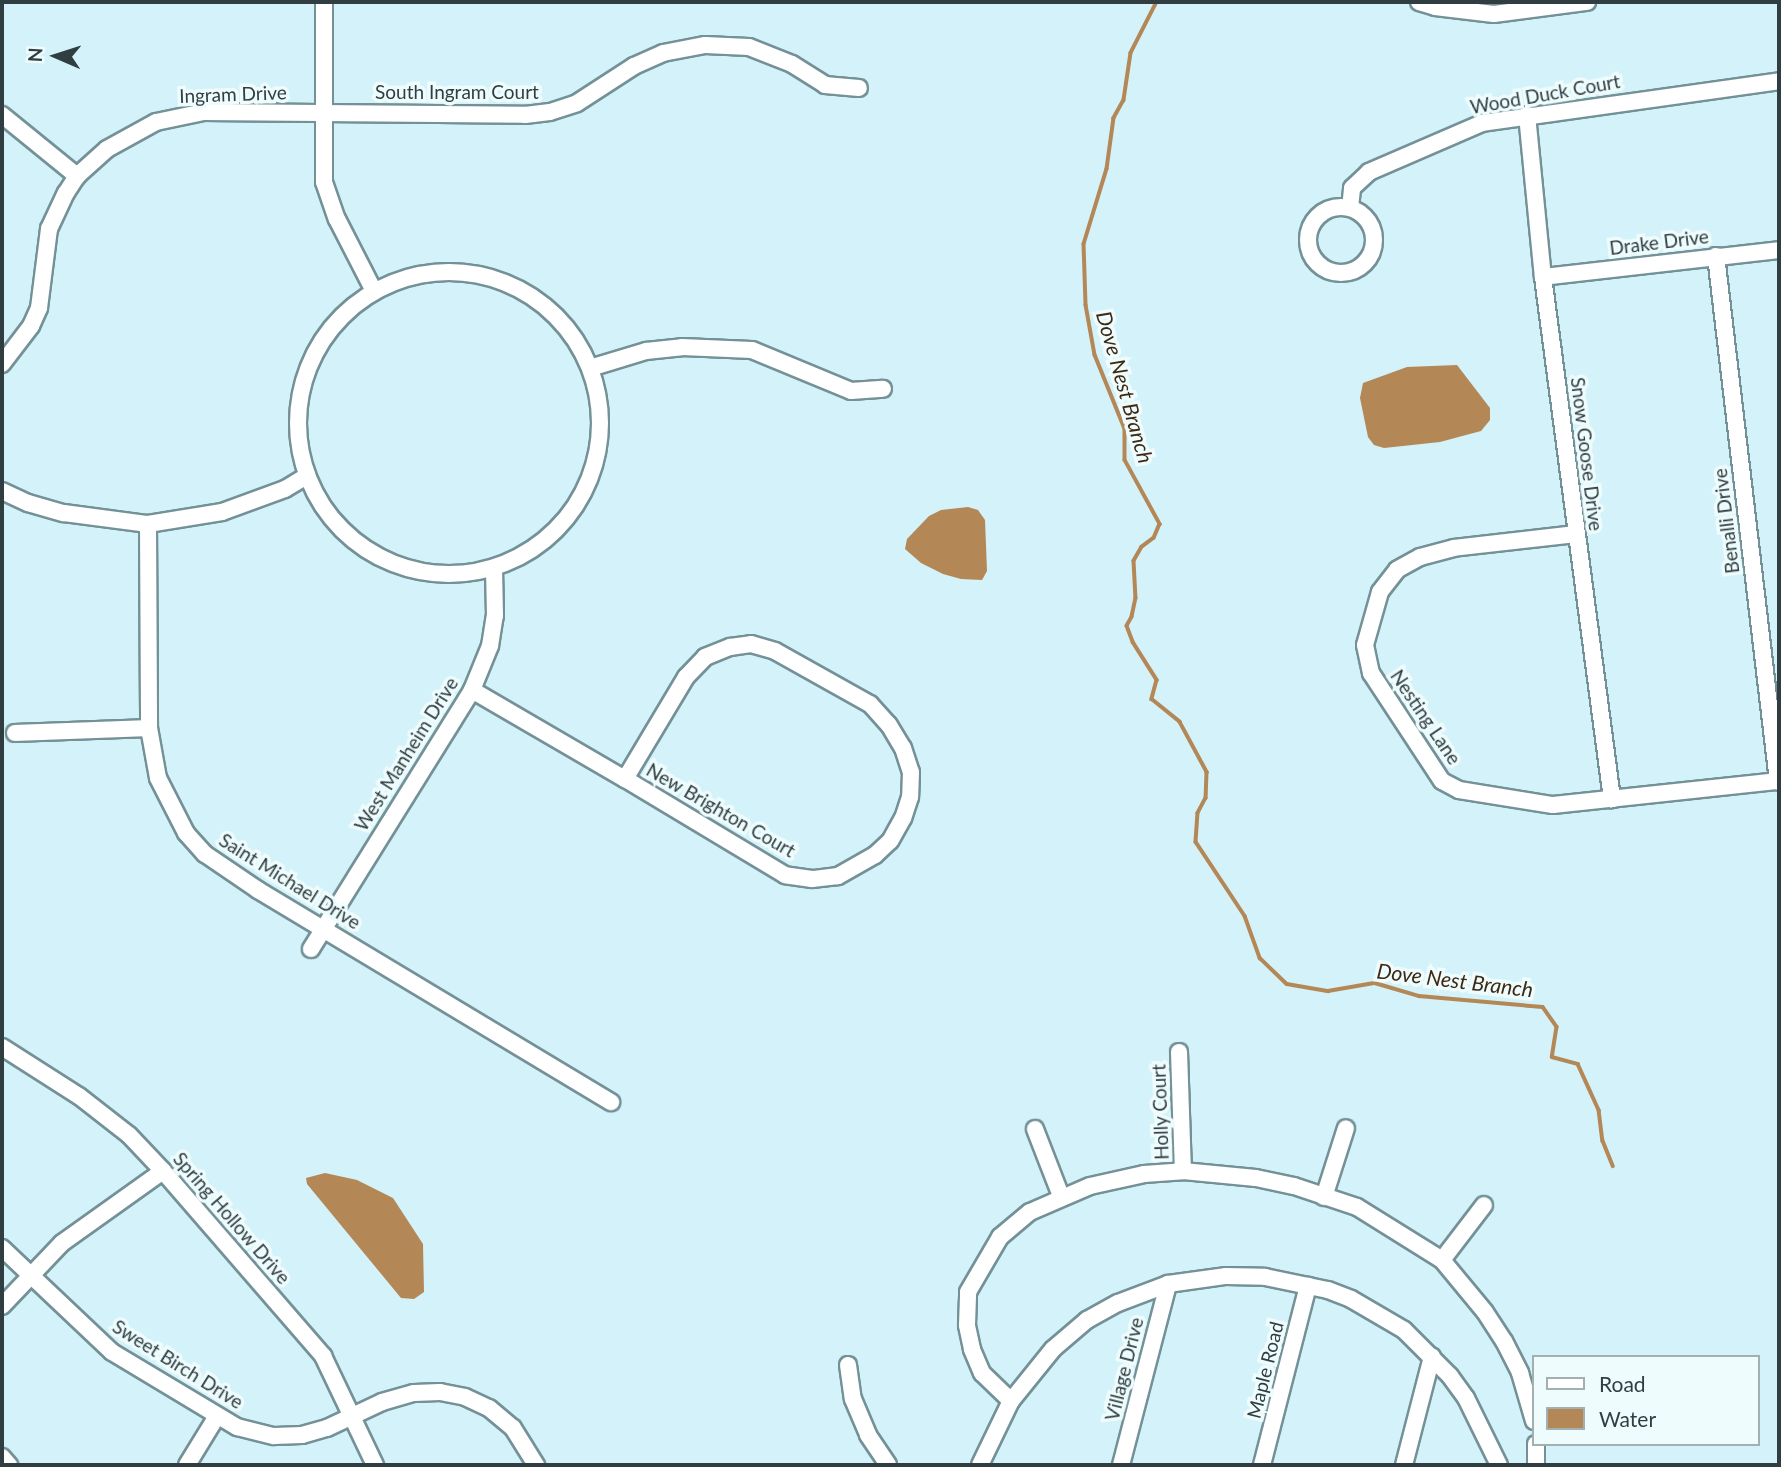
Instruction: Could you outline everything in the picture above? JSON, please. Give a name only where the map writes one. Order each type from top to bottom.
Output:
[{"type":"street","points":[[324,2],[322,160],[330,201],[374,291]]},
{"type":"street","points":[[1419,2],[1435,7],[1494,14],[1587,2]]},
{"type":"street","name":"South Ingram Court","points":[[323,113],[525,115],[550,112],[578,103],[634,66],[663,53],[705,45],[749,47],[792,64],[825,85],[859,88]]},
{"type":"street","name":"Wood Duck Court","points":[[1350,208],[1352,188],[1369,172],[1482,123],[1779,81]]},
{"type":"street","name":"Ingram Drive","points":[[2,364],[32,326],[39,308],[49,229],[58,207],[77,176],[122,138],[174,117],[204,113],[323,113]]},
{"type":"street","points":[[2,115],[77,176]]},
{"type":"street","name":"Snow Goose Drive","points":[[1527,115],[1544,278],[1612,799]]},
{"type":"street","points":[[1350,208],[1369,223],[1374,242],[1373,250],[1367,260],[1352,271],[1329,271],[1312,256],[1308,242],[1311,228],[1326,211],[1350,208]]},
{"type":"street","name":"Drake Drive","points":[[1544,278],[1779,250]]},
{"type":"street","name":"Benalli Drive","points":[[1716,256],[1778,781]]},
{"type":"street","points":[[436,272],[475,273],[523,290],[554,314],[579,345],[590,368],[600,422],[598,449],[585,489],[563,523],[542,542],[520,557],[494,568],[466,574],[438,575],[409,570],[382,560],[358,545],[337,525],[320,502],[307,476],[299,447],[298,416],[302,386],[312,357],[328,331],[349,308],[374,291],[398,280],[436,272]]},
{"type":"street","points":[[590,368],[646,351],[682,347],[752,349],[851,391],[883,389]]},
{"type":"street","points":[[2,491],[28,503],[64,513],[148,524],[222,512],[285,489],[307,476]]},
{"type":"street","name":"Saint Michael Drive","points":[[148,524],[149,728],[158,778],[186,833],[205,854],[611,1102]]},
{"type":"street","name":"Nesting Lane","points":[[1576,534],[1454,548],[1420,557],[1397,570],[1380,592],[1365,645],[1371,673],[1442,781],[1459,790],[1553,805],[1778,781]]},
{"type":"street","name":"West Manheim Drive","points":[[311,949],[472,690],[490,646],[495,616],[494,568]]},
{"type":"street","name":"New Brighton Court","points":[[472,690],[785,875],[812,879],[838,876],[859,866],[890,841],[903,818],[910,797],[911,772],[903,748],[889,725],[870,704],[775,651],[751,644],[730,647],[705,657],[686,677],[625,779]]},
{"type":"street","points":[[15,733],[149,728]]},
{"type":"street","name":"Spring Hollow Drive","points":[[2,1047],[79,1096],[129,1135],[163,1171],[310,1339],[328,1365],[354,1415],[375,1465]]},
{"type":"street","name":"Holly Court","points":[[1179,1052],[1183,1171]]},
{"type":"street","points":[[1324,1196],[1346,1128]]},
{"type":"street","points":[[1035,1129],[1061,1196]]},
{"type":"street","points":[[2,1306],[62,1243],[163,1171]]},
{"type":"street","points":[[1011,1401],[982,1373],[972,1349],[967,1325],[968,1293],[1000,1237],[1030,1212],[1061,1196],[1144,1174],[1183,1171],[1256,1178],[1324,1196],[1367,1213],[1442,1260],[1485,1311],[1504,1341],[1524,1383],[1532,1413]]},
{"type":"street","points":[[1442,1260],[1484,1205]]},
{"type":"street","name":"Sweet Birch Drive","points":[[2,1248],[112,1352],[217,1416],[244,1429],[274,1436],[302,1435],[414,1393],[440,1392],[465,1397],[489,1408],[513,1428],[536,1465]]},
{"type":"street","points":[[980,1465],[1011,1401],[1053,1349],[1087,1320],[1118,1303],[1168,1284],[1226,1276],[1265,1277],[1351,1299],[1404,1330],[1432,1357],[1466,1398],[1499,1465]]},
{"type":"street","name":"Village Drive","points":[[1121,1465],[1168,1284]]},
{"type":"street","name":"Maple Road","points":[[1262,1465],[1308,1286]]},
{"type":"street","points":[[1404,1465],[1432,1357]]},
{"type":"street","points":[[848,1365],[853,1399],[868,1435],[888,1465]]},
{"type":"street","points":[[187,1465],[217,1416]]},
{"type":"street","points":[[1536,1446],[1536,1465]]},
{"type":"street","points":[[2,1457],[9,1465]]},
{"type":"water","points":[[1457,365],[1490,408],[1490,420],[1481,431],[1440,442],[1384,448],[1374,445],[1368,437],[1360,398],[1363,383],[1407,367]]},
{"type":"water","points":[[968,507],[978,510],[985,520],[987,571],[982,580],[961,579],[943,574],[921,563],[905,549],[907,539],[929,516],[941,510]]},
{"type":"water","points":[[325,1173],[357,1180],[393,1198],[423,1244],[424,1292],[414,1299],[401,1298],[307,1184],[306,1178]]},
{"type":"waterway","name":"Dove Nest Branch","points":[[1157,2],[1131,53],[1124,100],[1114,118],[1107,169],[1084,244],[1086,305],[1095,355],[1125,429],[1125,460],[1160,524],[1154,538],[1142,547],[1134,561],[1136,598],[1127,626],[1133,642],[1157,680],[1152,699],[1180,722],[1207,772],[1206,798],[1198,813],[1196,842],[1245,916],[1260,958],[1287,984],[1328,991],[1375,983],[1419,996],[1543,1007],[1557,1027],[1552,1057],[1578,1064],[1599,1110],[1603,1141],[1613,1166]]}]
